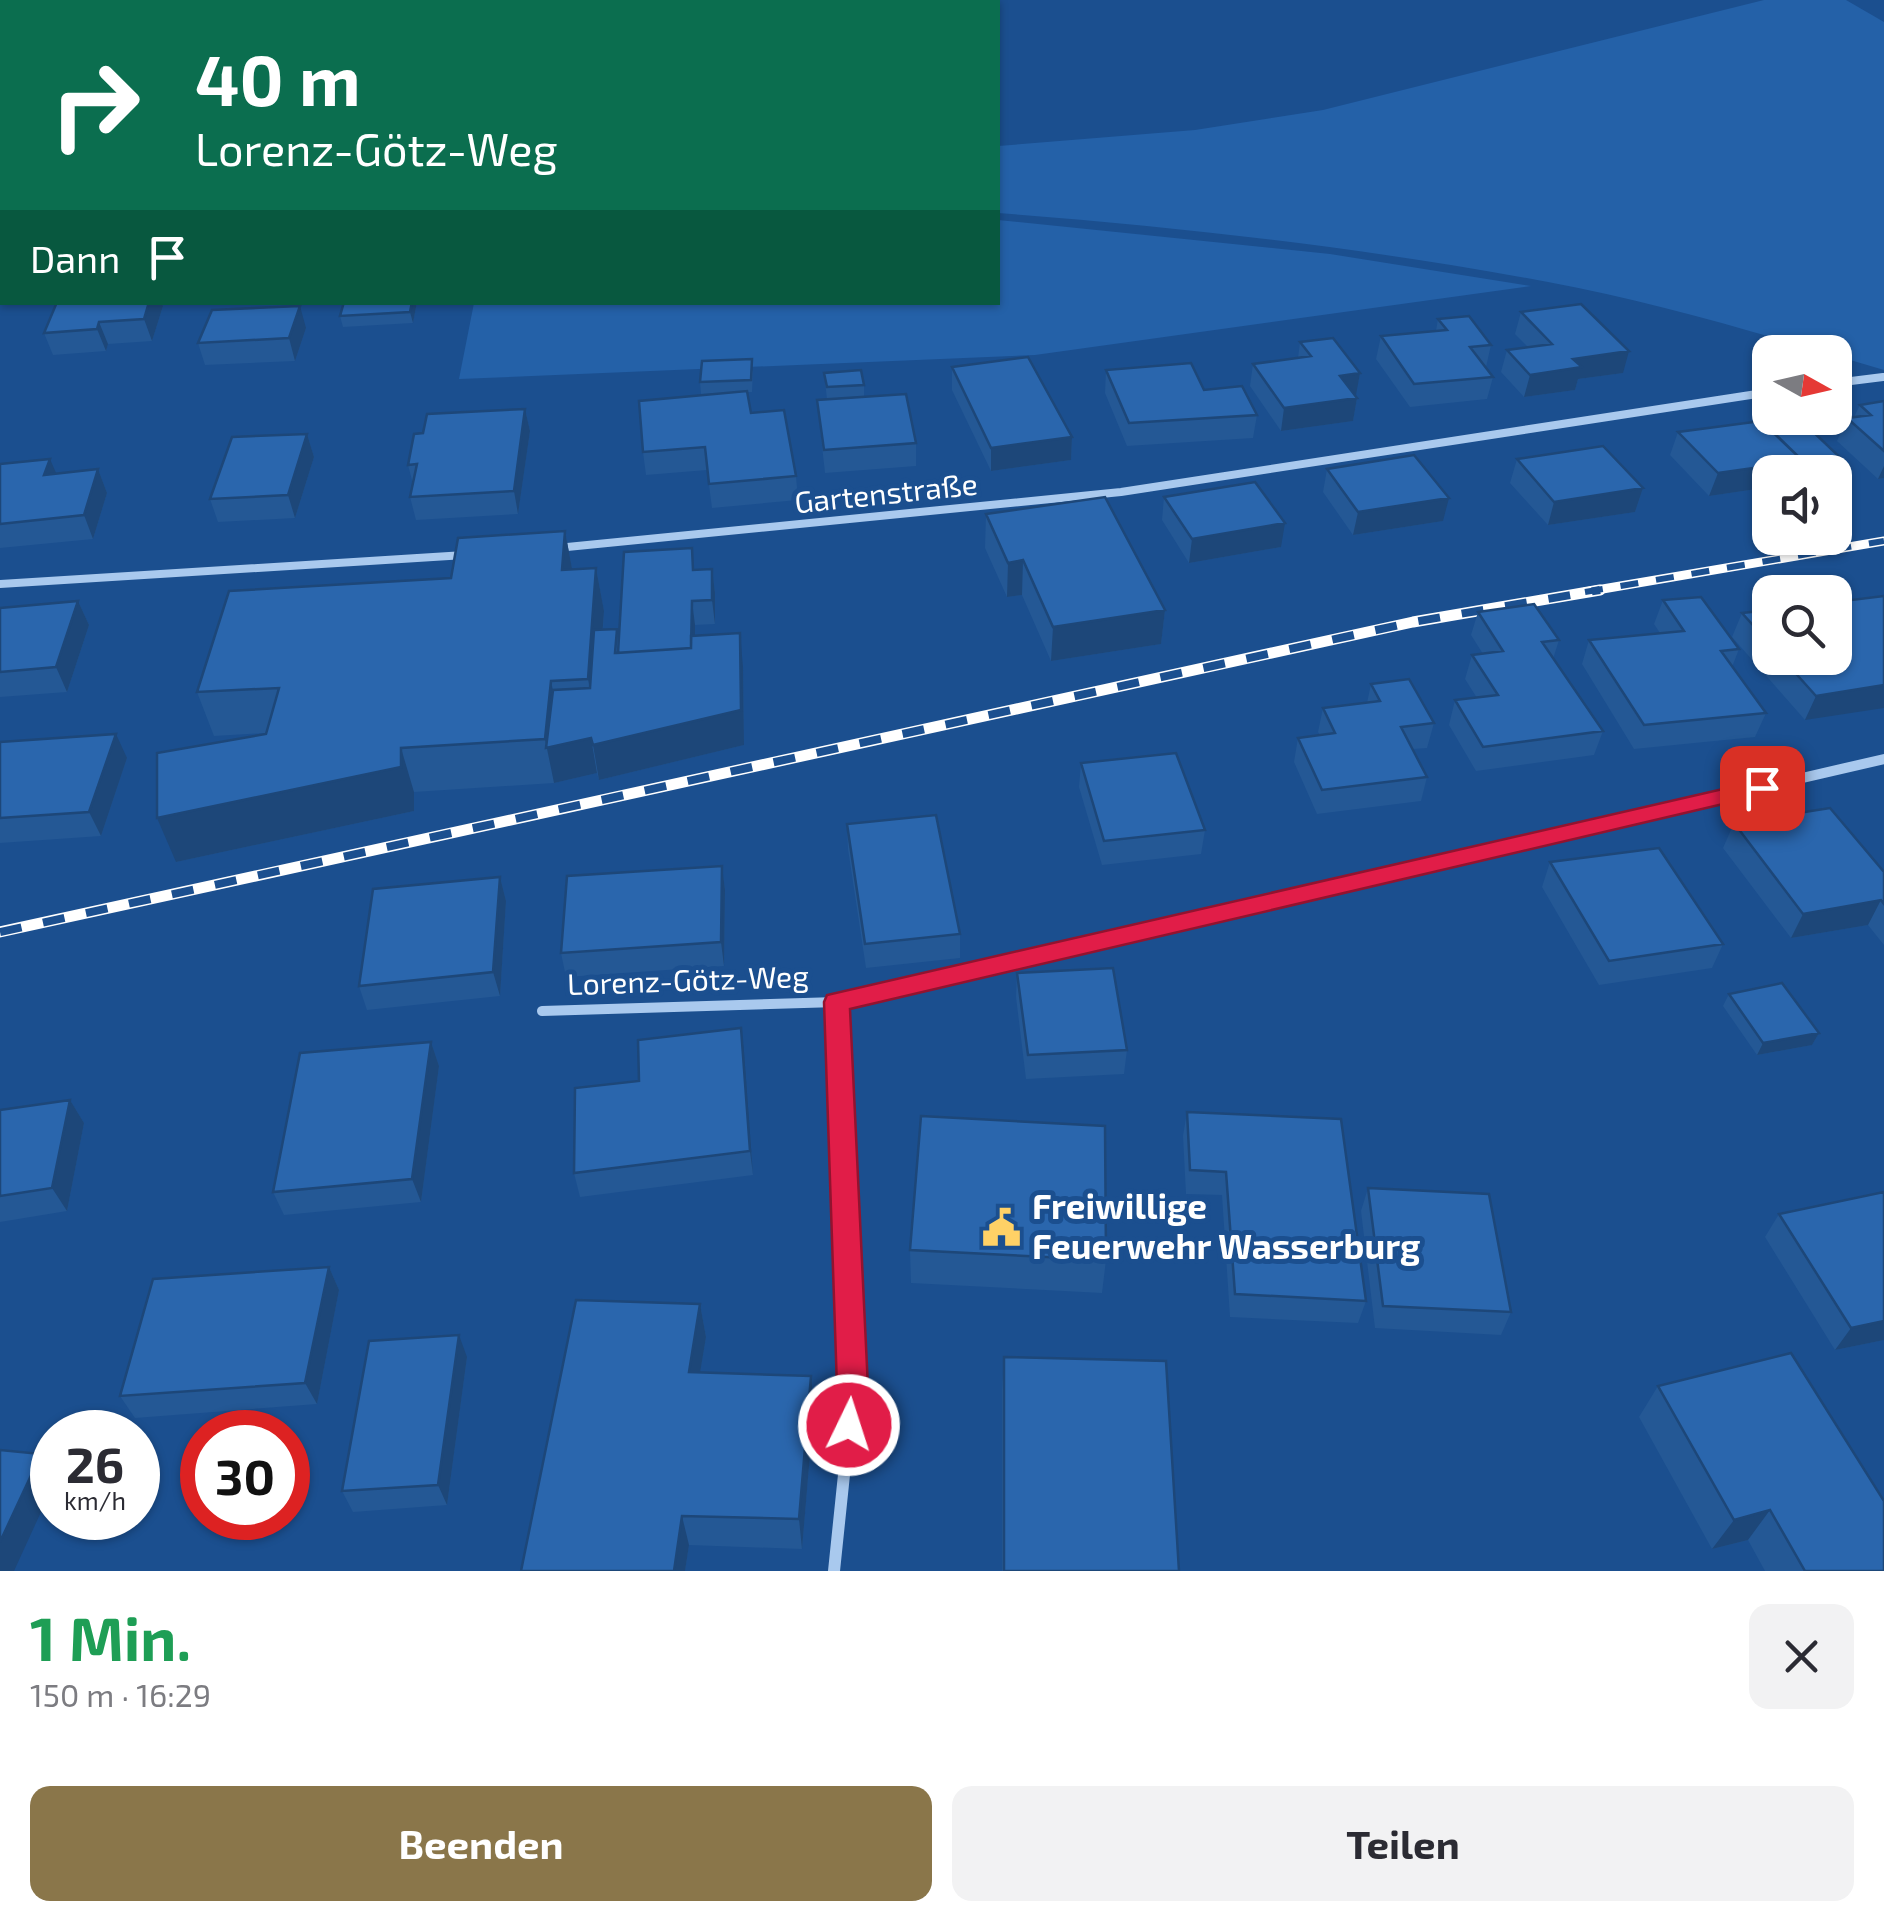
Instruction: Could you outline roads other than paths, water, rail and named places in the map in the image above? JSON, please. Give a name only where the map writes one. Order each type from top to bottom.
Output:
[{"type":"street","points":[[1852,382],[1883,377]]},
{"type":"street","name":"Gartenstraße","points":[[536,550],[1121,492],[1752,395]]},
{"type":"street","points":[[0,584],[480,554]]},
{"type":"street","name":"Lorenz-Götz-Weg","points":[[542,1011],[836,1002],[1884,759]]},
{"type":"street","name":"Lorenz-Götz-Weg","points":[[834,1571],[853,1388],[836,1002]]},
{"type":"railway","points":[[1585,592],[1884,541]]},
{"type":"railway","points":[[0,932],[1413,622],[1600,590]]},
{"type":"place","name":"Freiwillige Feuerwehr Wasserburg","points":[[1002,1227]]}]
